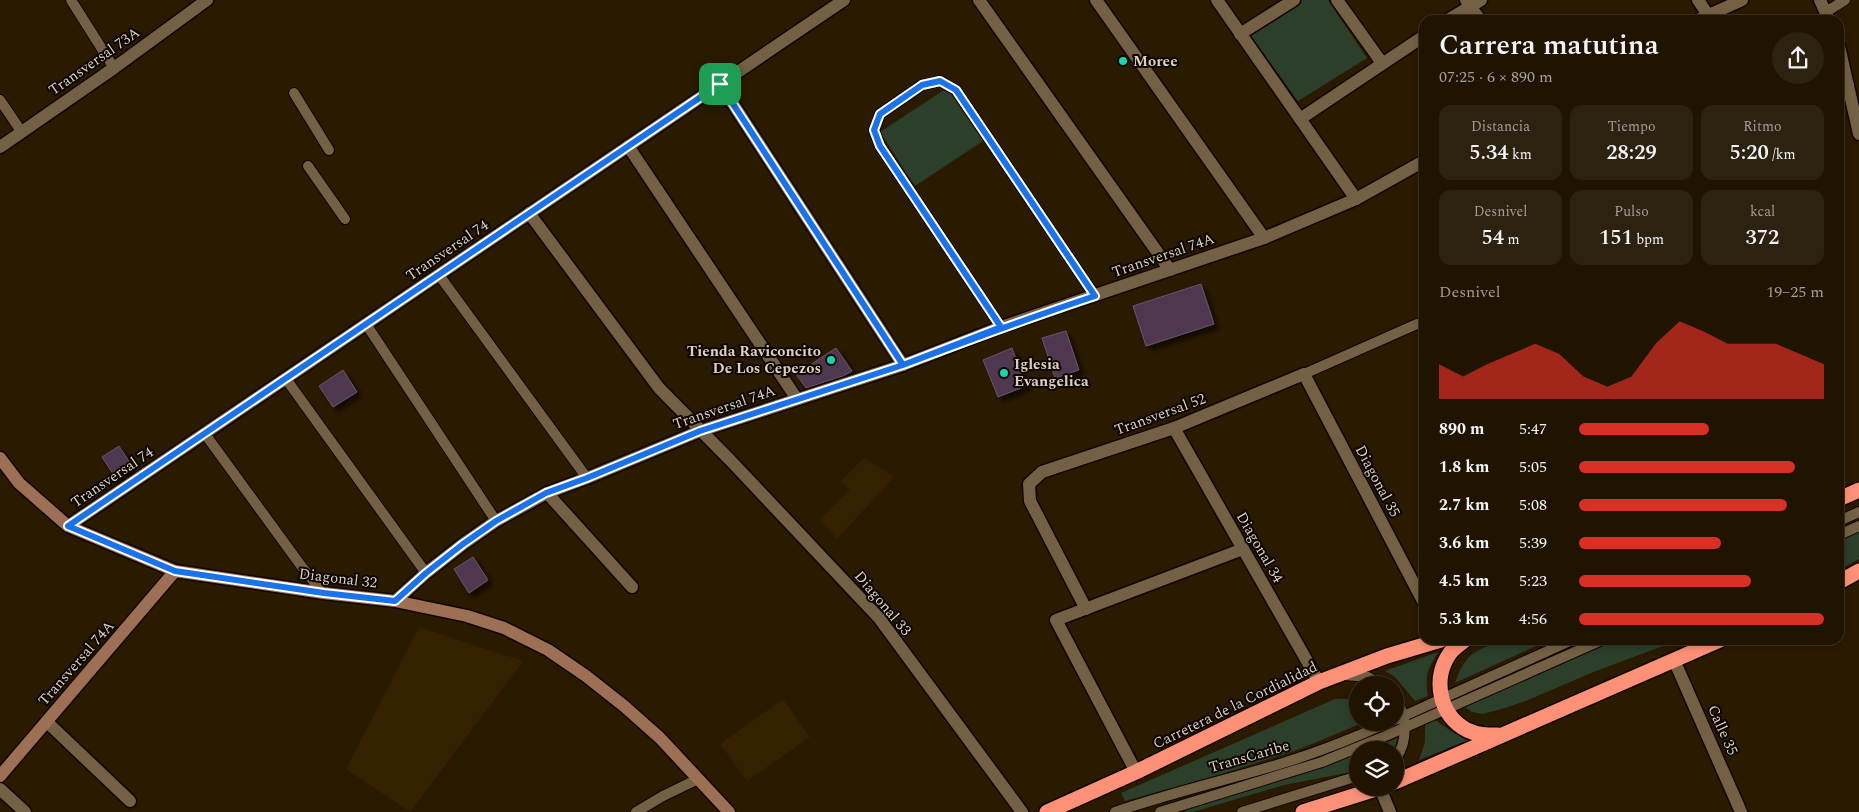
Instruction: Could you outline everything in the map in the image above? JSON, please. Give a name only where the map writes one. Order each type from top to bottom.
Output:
[{"type":"highway","points":[[1844,496],[1859,490]]},
{"type":"highway","points":[[1844,579],[1859,571]]},
{"type":"highway","name":"Carretera de la Cordialidad","points":[[1047,812],[1136,772],[1319,682],[1387,656],[1424,645]]},
{"type":"highway","points":[[1458,645],[1451,651],[1442,666],[1439,683],[1443,705],[1455,722],[1468,730],[1483,735],[1503,736]]},
{"type":"highway","points":[[1404,778],[1708,645]]},
{"type":"highway","points":[[1303,812],[1354,796]]},
{"type":"highway","points":[[1332,812],[1364,796]]},
{"type":"street","name":"Transversal 73A","points":[[0,147],[114,68],[207,0]]},
{"type":"street","name":"Transversal 74","points":[[68,526],[844,0]]},
{"type":"street","points":[[979,0],[1170,270]]},
{"type":"street","points":[[1096,0],[1264,238]]},
{"type":"street","points":[[1217,0],[1356,199]]},
{"type":"street","points":[[1240,34],[1294,0]]},
{"type":"street","points":[[1337,0],[1382,63]]},
{"type":"street","points":[[1698,0],[1702,15]]},
{"type":"street","points":[[1710,15],[1742,0]]},
{"type":"street","points":[[1455,15],[1472,2],[1478,15]]},
{"type":"street","points":[[1300,119],[1419,39]]},
{"type":"street","points":[[1844,68],[1859,134]]},
{"type":"street","points":[[720,84],[903,365]]},
{"type":"street","points":[[628,146],[797,399]]},
{"type":"street","name":"Transversal 74A","points":[[395,601],[426,573],[463,544],[496,521],[546,493],[700,431],[903,365],[1001,327],[1264,238],[1356,199],[1419,164]]},
{"type":"street","name":"Diagonal 33","points":[[529,213],[658,388],[731,461],[879,618],[1022,812]]},
{"type":"street","name":"Transversal 52","points":[[1086,609],[1030,501],[1029,484],[1042,472],[1174,428],[1304,374]]},
{"type":"street","name":"Diagonal 35","points":[[1304,374],[1419,594]]},
{"type":"street","name":"Diagonal 34","points":[[1174,428],[1319,682]]},
{"type":"street","name":"Diagonal 32","points":[[0,458],[19,483],[68,526],[175,571],[324,593],[395,601],[467,616],[504,628],[548,650],[586,676],[624,706],[660,738],[729,812]]},
{"type":"street","points":[[546,493],[632,587]]},
{"type":"street","points":[[1136,772],[1056,620],[1243,549]]},
{"type":"street","name":"Transversal 74A","points":[[0,776],[175,571]]},
{"type":"street","name":"Calle 35","points":[[1674,660],[1741,812]]},
{"type":"street","points":[[47,722],[130,801]]},
{"type":"street","points":[[0,789],[25,812]]},
{"type":"street","points":[[1383,796],[1390,812]]},
{"type":"lane","points":[[71,0],[114,68]]},
{"type":"lane","points":[[1825,11],[1845,0]]},
{"type":"lane","points":[[1001,327],[880,146],[874,130],[880,114],[922,85],[940,81],[956,90],[1095,296]]},
{"type":"lane","points":[[294,93],[329,150]]},
{"type":"lane","points":[[0,100],[21,131]]},
{"type":"lane","points":[[308,166],[345,219]]},
{"type":"lane","points":[[440,274],[587,478]]},
{"type":"lane","points":[[366,324],[496,521]]},
{"type":"lane","points":[[1304,374],[1417,324]]},
{"type":"lane","points":[[286,379],[426,573]]},
{"type":"lane","points":[[205,434],[302,567],[324,593]]},
{"type":"lane","points":[[1844,519],[1859,512]]},
{"type":"lane","points":[[1844,532],[1859,526]]},
{"type":"lane","name":"TransCaribe","points":[[1443,705],[1562,645]]},
{"type":"lane","name":"TransCaribe","points":[[1404,720],[1590,645]]},
{"type":"lane","points":[[1319,682],[1348,674],[1361,676]]},
{"type":"lane","name":"TransCaribe","points":[[1115,812],[1173,793],[1285,762],[1369,731]]},
{"type":"lane","name":"TransCaribe","points":[[1160,812],[1322,762],[1382,731]]},
{"type":"lane","points":[[636,812],[698,779]]},
{"type":"lane","points":[[1242,812],[1349,779]]},
{"type":"shaded area","points":[[864,458],[894,477],[837,539],[820,519],[850,490],[840,482]]},
{"type":"shaded area","points":[[419,627],[523,661],[410,812],[346,769]]},
{"type":"shaded area","points":[[783,699],[810,737],[747,781],[720,744]]},
{"type":"green space","points":[[1302,0],[1328,0],[1367,58],[1298,101],[1251,36]]},
{"type":"green space","points":[[947,88],[983,141],[915,186],[880,132]]},
{"type":"green space","points":[[1859,530],[1859,559],[1844,567],[1844,538]]},
{"type":"green space","points":[[1538,645],[1455,683],[1459,672],[1469,658],[1480,649],[1488,646]]},
{"type":"green space","points":[[1604,645],[1666,645],[1508,707],[1483,714],[1472,712],[1465,707]]},
{"type":"green space","points":[[1438,652],[1428,673],[1428,696],[1415,701],[1404,688],[1404,676],[1393,676],[1385,671]]},
{"type":"green space","points":[[1335,699],[1349,699],[1349,728],[1300,749],[1215,776],[1125,801],[1121,793]]},
{"type":"green space","points":[[1435,720],[1468,740],[1419,760],[1425,742],[1425,725]]},
{"type":"green space","points":[[1349,757],[1349,773],[1284,785],[1193,812],[1178,811],[1311,771]]},
{"type":"building","points":[[1201,284],[1214,324],[1146,346],[1133,306]]},
{"type":"building","points":[[1066,331],[1079,370],[1055,378],[1042,338]]},
{"type":"building","name":"Tienda Raviconcito De Los Cepezos","points":[[836,348],[852,371],[843,376],[806,388],[796,374]]},
{"type":"building","name":"Iglesia Evangelica","points":[[1012,348],[1026,386],[998,397],[983,360]]},
{"type":"building","points":[[343,370],[357,392],[333,407],[319,386]]},
{"type":"building","points":[[119,446],[134,469],[117,480],[102,457]]},
{"type":"building","points":[[473,557],[488,580],[469,593],[454,569]]},
{"type":"place","name":"Moree","points":[[1123,61]]},
{"type":"place","name":"Tienda Raviconcito De Los Cepezos","points":[[831,360]]},
{"type":"place","name":"Iglesia Evangelica","points":[[1004,373]]},
{"type":"route","points":[[720,84],[245,406],[68,526],[175,571],[324,593],[395,601],[426,573],[463,544],[496,521],[546,493],[700,431],[903,365],[1001,327],[880,146],[874,130],[880,114],[922,85],[940,81],[956,90],[1095,296],[1001,327],[952,346],[903,365],[720,84]]}]
